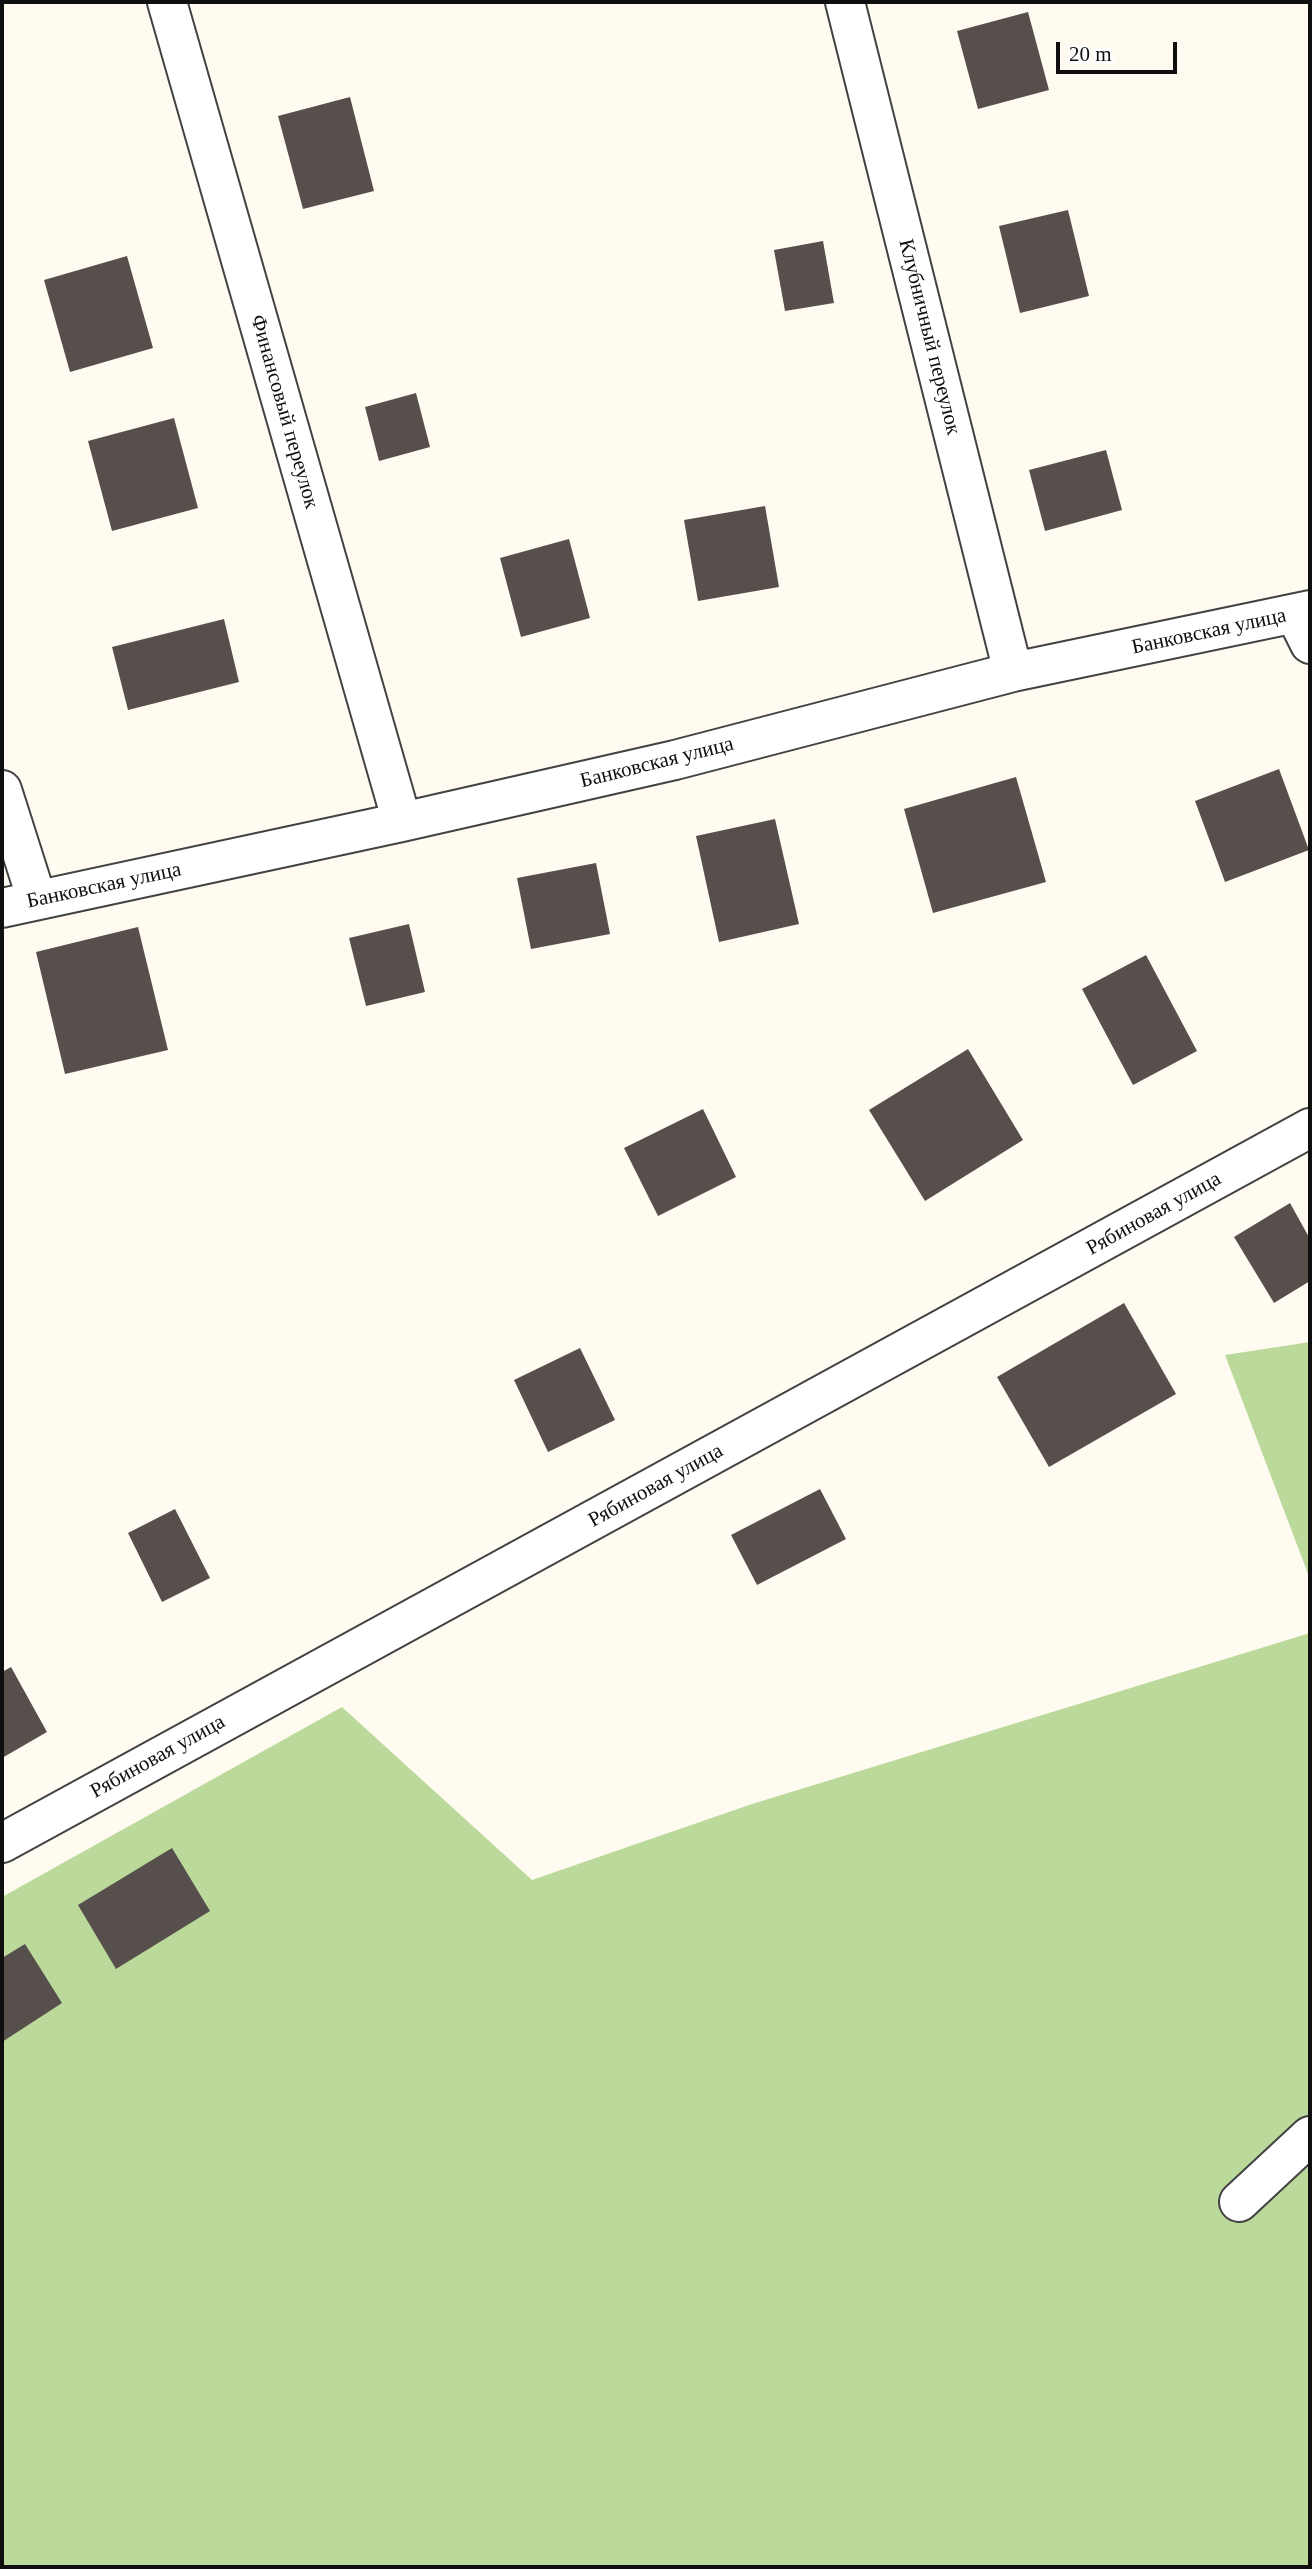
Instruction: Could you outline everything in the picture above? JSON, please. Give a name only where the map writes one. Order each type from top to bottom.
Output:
[{"type":"street","name":"Финансовый переулок","points":[[167,2],[402,822]]},
{"type":"street","name":"Клубничный переулок","points":[[845,2],[1013,672]]},
{"type":"street","name":"Банковская улица","points":[[19,904],[675,760],[1013,672],[1305,623]]},
{"type":"street","points":[[2,790],[19,904]]},
{"type":"street","name":"Рябиновая улица","points":[[2,1843],[1310,1128]]},
{"type":"street","points":[[1239,2202],[1310,2136]]},
{"type":"green space","points":[[1310,1342],[1310,1579],[1225,1355]]},
{"type":"green space","points":[[1310,1633],[1310,2567],[2,2567],[2,1897],[342,1707],[532,1880],[752,1804]]},
{"type":"building","points":[[1028,12],[1049,90],[978,109],[957,31]]},
{"type":"building","points":[[350,97],[374,191],[303,209],[278,116]]},
{"type":"building","points":[[1068,210],[1089,296],[1020,313],[999,226]]},
{"type":"building","points":[[823,241],[834,303],[785,311],[774,250]]},
{"type":"building","points":[[127,256],[153,348],[70,372],[44,280]]},
{"type":"building","points":[[416,393],[430,447],[379,461],[365,407]]},
{"type":"building","points":[[174,418],[198,508],[112,531],[88,441]]},
{"type":"building","points":[[1106,450],[1122,510],[1045,531],[1029,470]]},
{"type":"building","points":[[765,506],[779,587],[698,601],[684,520]]},
{"type":"building","points":[[569,539],[590,618],[521,637],[500,558]]},
{"type":"building","points":[[224,619],[239,682],[128,710],[112,647]]},
{"type":"building","points":[[1279,769],[1309,850],[1225,882],[1195,801]]},
{"type":"building","points":[[1016,777],[1046,882],[933,913],[904,809]]},
{"type":"building","points":[[775,819],[799,924],[719,942],[696,836]]},
{"type":"building","points":[[596,863],[610,934],[531,949],[517,878]]},
{"type":"building","points":[[409,924],[425,992],[366,1006],[349,938]]},
{"type":"building","points":[[138,927],[168,1050],[65,1074],[36,952]]},
{"type":"building","points":[[1146,955],[1197,1051],[1133,1085],[1082,989]]},
{"type":"building","points":[[968,1049],[1023,1140],[925,1201],[869,1110]]},
{"type":"building","points":[[703,1109],[736,1177],[658,1216],[624,1148]]},
{"type":"building","points":[[1290,1203],[1310,1239],[1310,1281],[1274,1303],[1234,1237]]},
{"type":"building","points":[[1124,1303],[1176,1394],[1049,1467],[997,1377]]},
{"type":"building","points":[[580,1348],[615,1420],[548,1452],[514,1380]]},
{"type":"building","points":[[820,1489],[846,1539],[757,1585],[731,1535]]},
{"type":"building","points":[[175,1509],[210,1578],[162,1602],[128,1533]]},
{"type":"building","points":[[11,1667],[47,1732],[2,1758],[2,1672]]},
{"type":"building","points":[[172,1848],[210,1911],[116,1969],[78,1905]]},
{"type":"building","points":[[25,1944],[62,2003],[2,2042],[2,1958]]}]
